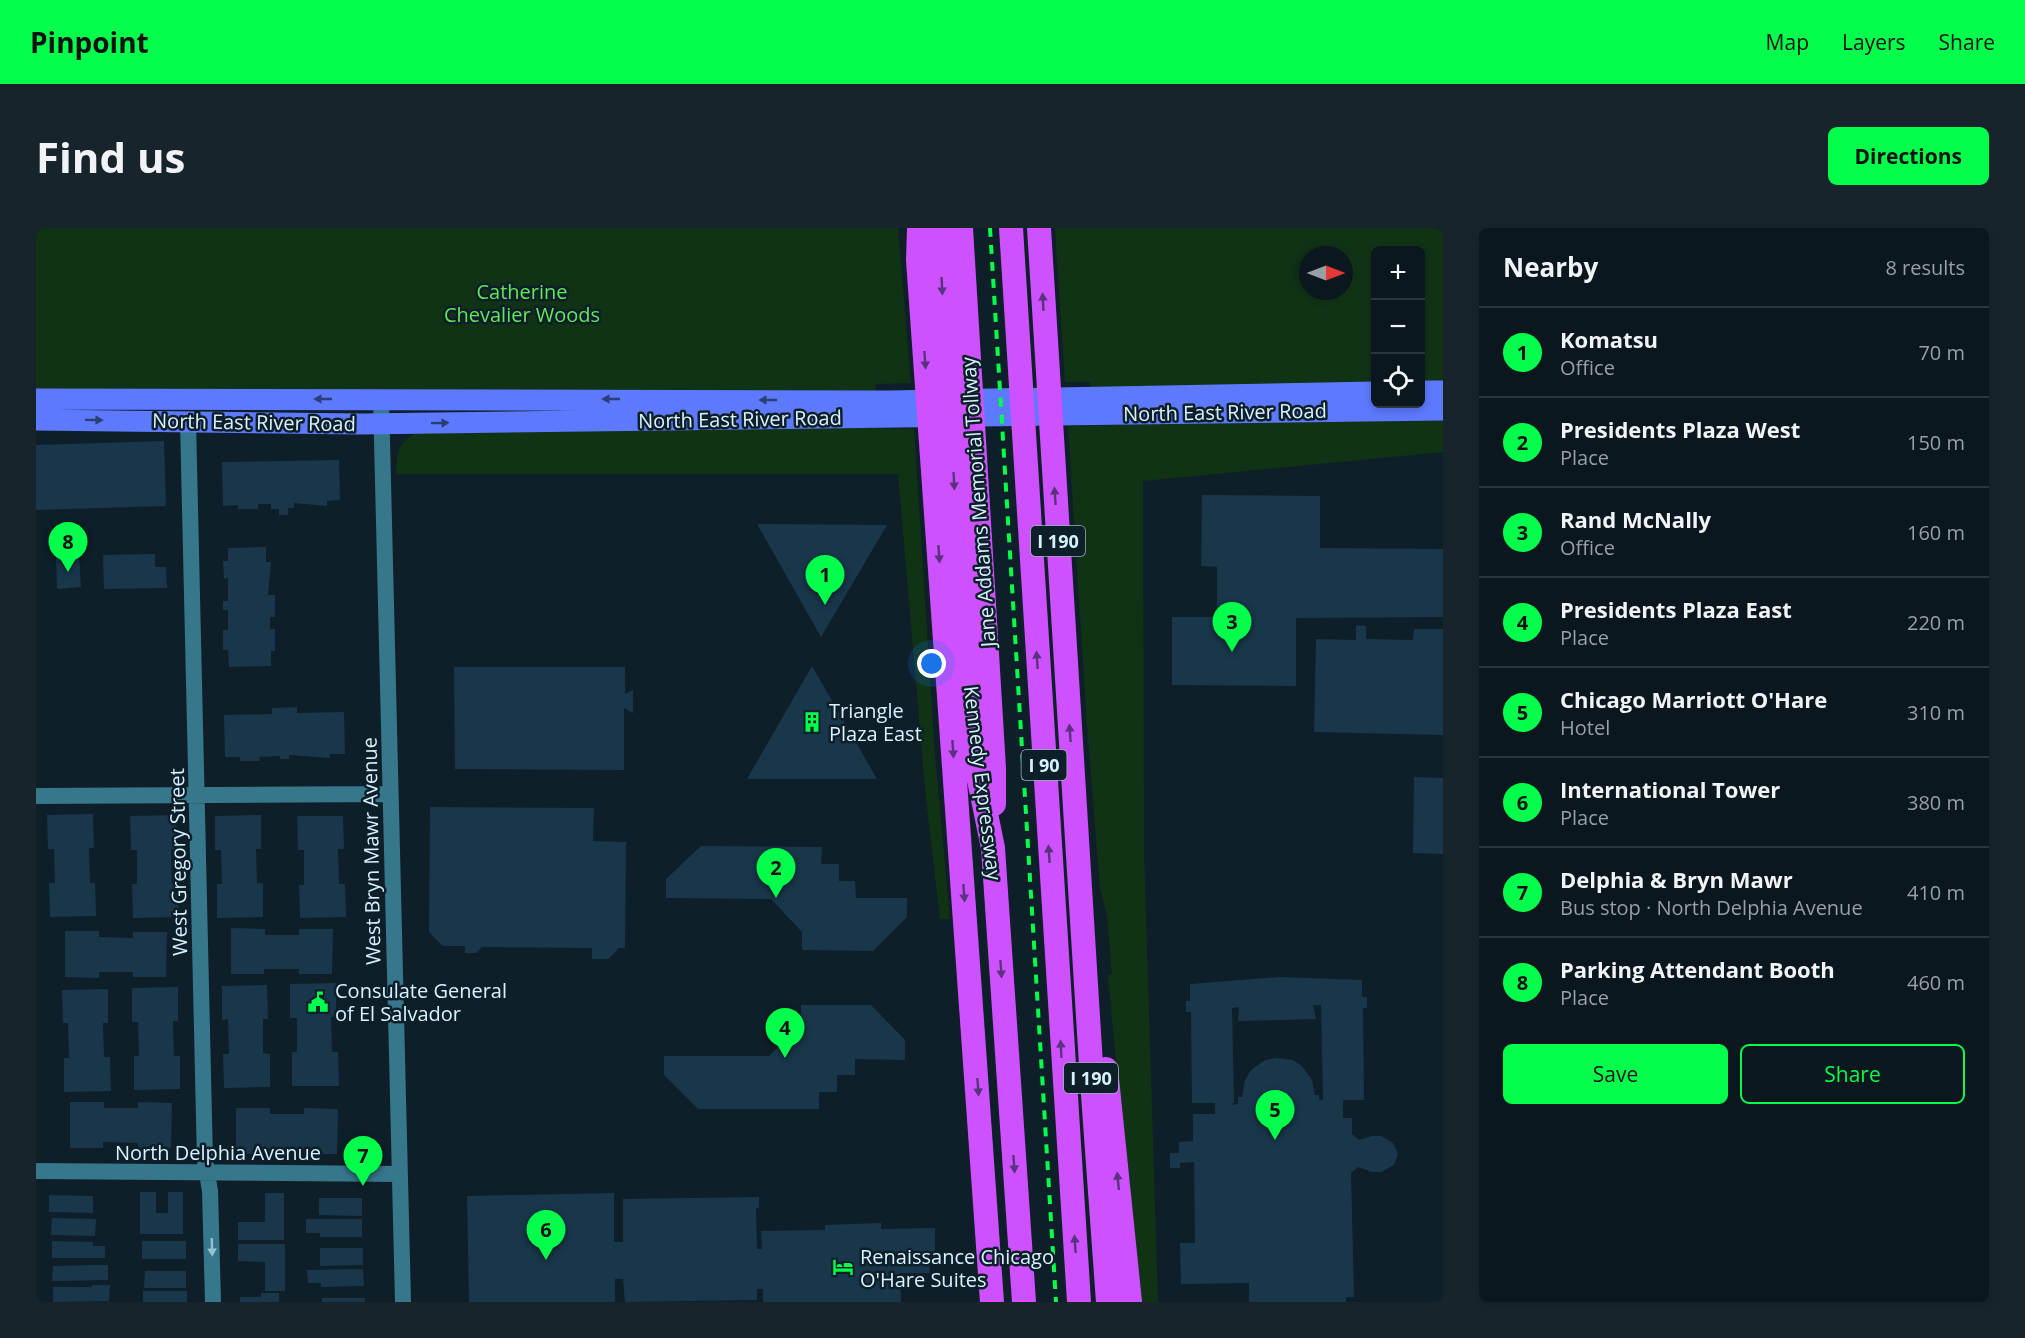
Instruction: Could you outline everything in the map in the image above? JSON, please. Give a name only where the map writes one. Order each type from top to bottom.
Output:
[{"type":"highway","points":[[912,228],[918,260]]},
{"type":"highway","points":[[919,228],[918,260],[992,1302]]},
{"type":"highway","name":"Kennedy Expressway","points":[[939,228],[955,493],[977,770],[993,848],[1024,1302]]},
{"type":"highway","name":"Jane Addams Memorial Tollway","points":[[961,228],[994,768],[993,848]]},
{"type":"highway","name":"I 90","points":[[1011,228],[1079,1302]]},
{"type":"highway","name":"I 190","points":[[1039,228],[1108,1302]]},
{"type":"highway","points":[[1078,854],[1100,1001],[1130,1302]]},
{"type":"main road","points":[[1425,391],[1443,391]]},
{"type":"main road","name":"North East River Road","points":[[1074,406],[1371,392]]},
{"type":"main road","name":"North East River Road","points":[[36,399],[381,399],[890,409]]},
{"type":"main road","name":"North East River Road","points":[[36,420],[382,423],[1074,406],[1443,410]]},
{"type":"street","name":"West Bryn Mawr Avenue","points":[[381,399],[403,1302]]},
{"type":"street","name":"West Gregory Street","points":[[188,422],[207,1172],[210,1191],[213,1302]]},
{"type":"street","points":[[36,795],[390,794]]},
{"type":"street","name":"North Delphia Avenue","points":[[36,1171],[400,1174]]},
{"type":"green space","name":"Catherine Chevalier Woods","points":[[36,228],[898,228],[911,383],[876,384],[875,392],[36,392]]},
{"type":"green space","points":[[1055,228],[1443,228],[1443,383],[1425,384],[1425,246],[1371,246],[1371,385],[1091,389],[1090,382],[1065,382]]},
{"type":"green space","points":[[1443,418],[1443,452],[1143,481],[1144,850],[1158,1302],[1138,1302],[1108,975],[1112,974],[1107,916],[1100,888],[1087,726],[1068,426]]},
{"type":"green space","points":[[766,426],[914,429],[935,755],[950,919],[940,919],[926,799],[898,474],[396,474],[400,447],[421,430]]},
{"type":"building","points":[[164,441],[166,506],[36,510],[36,445]]},
{"type":"building","points":[[339,460],[340,500],[327,501],[327,506],[294,503],[294,508],[288,508],[288,515],[279,515],[279,509],[271,509],[271,504],[258,504],[258,509],[238,509],[238,505],[223,506],[222,462]]},
{"type":"building","points":[[1202,495],[1320,496],[1320,548],[1443,549],[1443,617],[1296,618],[1296,686],[1172,685],[1172,617],[1217,617],[1217,567],[1201,566]]},
{"type":"building","points":[[757,524],[887,525],[821,637]]},
{"type":"building","points":[[266,547],[266,562],[271,562],[268,595],[275,595],[275,617],[270,617],[270,629],[275,629],[275,651],[271,651],[271,666],[229,667],[228,650],[223,650],[223,630],[228,630],[228,610],[223,610],[223,601],[228,601],[228,577],[224,579],[223,561],[228,561],[228,548]]},
{"type":"building","points":[[155,554],[155,567],[166,567],[167,588],[104,589],[103,555]]},
{"type":"building","points":[[79,555],[81,587],[57,589],[56,557]]},
{"type":"building","points":[[1356,625],[1366,626],[1366,639],[1413,640],[1414,629],[1443,629],[1443,735],[1314,732],[1316,639],[1356,640]]},
{"type":"building","name":"Triangle Plaza East","points":[[812,666],[877,779],[747,779]]},
{"type":"building","points":[[454,667],[625,667],[625,694],[633,690],[633,713],[624,708],[624,770],[455,769]]},
{"type":"building","points":[[297,707],[297,713],[344,712],[345,754],[330,754],[330,758],[289,755],[289,759],[280,759],[280,756],[259,757],[260,761],[240,761],[240,757],[225,757],[224,715],[272,714],[272,708]]},
{"type":"building","points":[[1414,777],[1443,778],[1443,854],[1413,853]]},
{"type":"building","points":[[430,807],[594,808],[593,841],[626,842],[625,948],[619,948],[608,959],[592,959],[592,948],[482,947],[476,953],[465,953],[465,946],[443,946],[429,932]]},
{"type":"building","points":[[93,814],[94,848],[89,848],[90,883],[95,883],[96,916],[50,917],[49,883],[55,883],[54,849],[48,849],[47,815]]},
{"type":"building","points":[[176,815],[177,849],[171,849],[172,884],[178,884],[179,917],[133,918],[132,884],[137,884],[137,850],[131,850],[130,816]]},
{"type":"building","points":[[261,815],[261,849],[256,849],[257,883],[263,883],[263,917],[217,918],[217,884],[222,884],[221,850],[215,850],[215,816]]},
{"type":"building","points":[[297,816],[343,816],[344,849],[338,849],[339,884],[345,884],[346,917],[300,918],[299,885],[304,885],[304,850],[298,850]]},
{"type":"building","points":[[701,846],[822,847],[821,864],[839,864],[839,881],[855,881],[856,898],[907,898],[907,917],[873,951],[802,950],[802,932],[771,899],[666,898],[666,879]]},
{"type":"building","points":[[231,928],[265,929],[265,935],[299,935],[299,929],[333,929],[332,974],[299,974],[299,969],[264,969],[264,974],[231,974]]},
{"type":"building","points":[[65,931],[99,931],[99,937],[133,938],[133,932],[167,932],[166,977],[133,977],[133,972],[99,972],[99,978],[65,977]]},
{"type":"building","points":[[1280,977],[1362,980],[1362,997],[1367,997],[1367,1008],[1363,1008],[1364,1100],[1343,1100],[1343,1118],[1352,1118],[1352,1134],[1359,1140],[1381,1136],[1393,1143],[1398,1154],[1394,1165],[1381,1172],[1372,1172],[1358,1167],[1351,1173],[1354,1297],[1346,1297],[1346,1302],[1249,1302],[1249,1283],[1181,1284],[1180,1243],[1195,1243],[1194,1162],[1180,1163],[1180,1168],[1170,1168],[1170,1153],[1179,1153],[1179,1142],[1193,1141],[1193,1114],[1215,1114],[1215,1103],[1192,1103],[1191,1012],[1186,1012],[1186,1001],[1190,1001],[1190,984]],"holes":[[[1313,1005],[1321,1005],[1323,1100],[1319,1100],[1319,1095],[1315,1095],[1312,1080],[1302,1066],[1293,1060],[1276,1058],[1265,1060],[1251,1070],[1245,1080],[1242,1097],[1238,1097],[1238,1104],[1231,1105],[1234,1102],[1232,1008],[1239,1007],[1238,1021],[1316,1019]]]},
{"type":"building","points":[[336,983],[336,1017],[331,1017],[332,1052],[338,1052],[339,1086],[292,1086],[292,1052],[297,1052],[297,1018],[290,1018],[290,984]]},
{"type":"building","points":[[267,985],[268,1019],[263,1019],[263,1053],[270,1054],[270,1087],[224,1088],[223,1054],[229,1054],[228,1019],[222,1020],[222,986]]},
{"type":"building","points":[[178,987],[178,1021],[173,1021],[174,1056],[180,1056],[180,1089],[134,1090],[134,1056],[139,1056],[138,1022],[132,1022],[132,988]]},
{"type":"building","points":[[108,989],[108,1023],[103,1023],[104,1057],[110,1057],[111,1091],[64,1092],[64,1058],[69,1058],[68,1023],[63,1023],[62,990]]},
{"type":"building","points":[[801,1005],[871,1005],[905,1040],[905,1060],[855,1059],[855,1075],[837,1075],[837,1092],[819,1092],[819,1109],[698,1109],[664,1075],[664,1056],[769,1056],[801,1024]]},
{"type":"building","points":[[70,1102],[104,1102],[104,1108],[138,1108],[138,1102],[172,1103],[171,1148],[138,1148],[138,1143],[103,1142],[103,1148],[70,1148]]},
{"type":"building","points":[[236,1108],[270,1108],[270,1114],[304,1114],[304,1108],[338,1109],[337,1154],[304,1154],[304,1149],[270,1148],[270,1154],[236,1154]]},
{"type":"building","points":[[140,1192],[156,1192],[156,1213],[168,1213],[168,1192],[183,1192],[183,1234],[140,1234]]},
{"type":"building","points":[[265,1193],[284,1193],[284,1240],[238,1240],[238,1222],[265,1222]]},
{"type":"building","points":[[614,1193],[614,1242],[623,1242],[623,1199],[759,1197],[759,1208],[756,1208],[757,1249],[762,1249],[761,1231],[825,1230],[825,1225],[881,1223],[881,1229],[935,1228],[935,1261],[929,1262],[930,1273],[900,1273],[901,1302],[763,1302],[763,1289],[757,1289],[757,1300],[625,1302],[623,1279],[615,1279],[615,1302],[469,1302],[467,1196]]},
{"type":"building","points":[[49,1195],[93,1196],[93,1213],[49,1212]]},
{"type":"building","points":[[319,1198],[362,1198],[362,1216],[319,1215]]},
{"type":"building","points":[[52,1218],[96,1219],[95,1236],[51,1235]]},
{"type":"building","points":[[306,1219],[362,1219],[362,1237],[320,1237],[320,1233],[306,1233]]},
{"type":"building","points":[[52,1241],[93,1242],[93,1246],[105,1246],[105,1258],[52,1258]]},
{"type":"building","points":[[142,1241],[186,1241],[186,1259],[142,1259]]},
{"type":"building","points":[[238,1244],[285,1244],[285,1291],[265,1291],[265,1262],[238,1261]]},
{"type":"building","points":[[320,1248],[363,1248],[363,1265],[320,1266]]},
{"type":"building","points":[[108,1265],[108,1280],[52,1281],[53,1266]]},
{"type":"building","points":[[363,1269],[364,1286],[321,1287],[321,1283],[308,1283],[307,1270]]},
{"type":"building","points":[[145,1271],[186,1271],[186,1288],[144,1288]]},
{"type":"building","points":[[92,1285],[110,1285],[109,1301],[53,1302],[53,1287],[92,1287]]},
{"type":"building","points":[[143,1291],[187,1291],[187,1302],[143,1302]]},
{"type":"building","points":[[261,1293],[279,1293],[279,1302],[240,1302],[240,1297],[261,1297]]},
{"type":"building","points":[[322,1298],[365,1298],[365,1302],[322,1302]]},
{"type":"railway","points":[[990,228],[1056,1302]]},
{"type":"place","name":"Parking Attendant Booth","points":[[68,572]]},
{"type":"place","name":"Komatsu","points":[[825,605]]},
{"type":"place","name":"Rand McNally","points":[[1232,652]]},
{"type":"place","name":"Triangle Plaza East","points":[[812,722]]},
{"type":"place","name":"Presidents Plaza West","points":[[776,898]]},
{"type":"place","name":"Consulate General of El Salvador","points":[[318,1002]]},
{"type":"place","name":"Presidents Plaza East","points":[[785,1058]]},
{"type":"place","name":"Chicago Marriott O'Hare","points":[[1275,1140]]},
{"type":"place","name":"Delphia & Bryn Mawr","points":[[363,1186]]},
{"type":"place","name":"International Tower","points":[[546,1260]]},
{"type":"place","name":"Renaissance Chicago O'Hare Suites","points":[[843,1267]]}]
